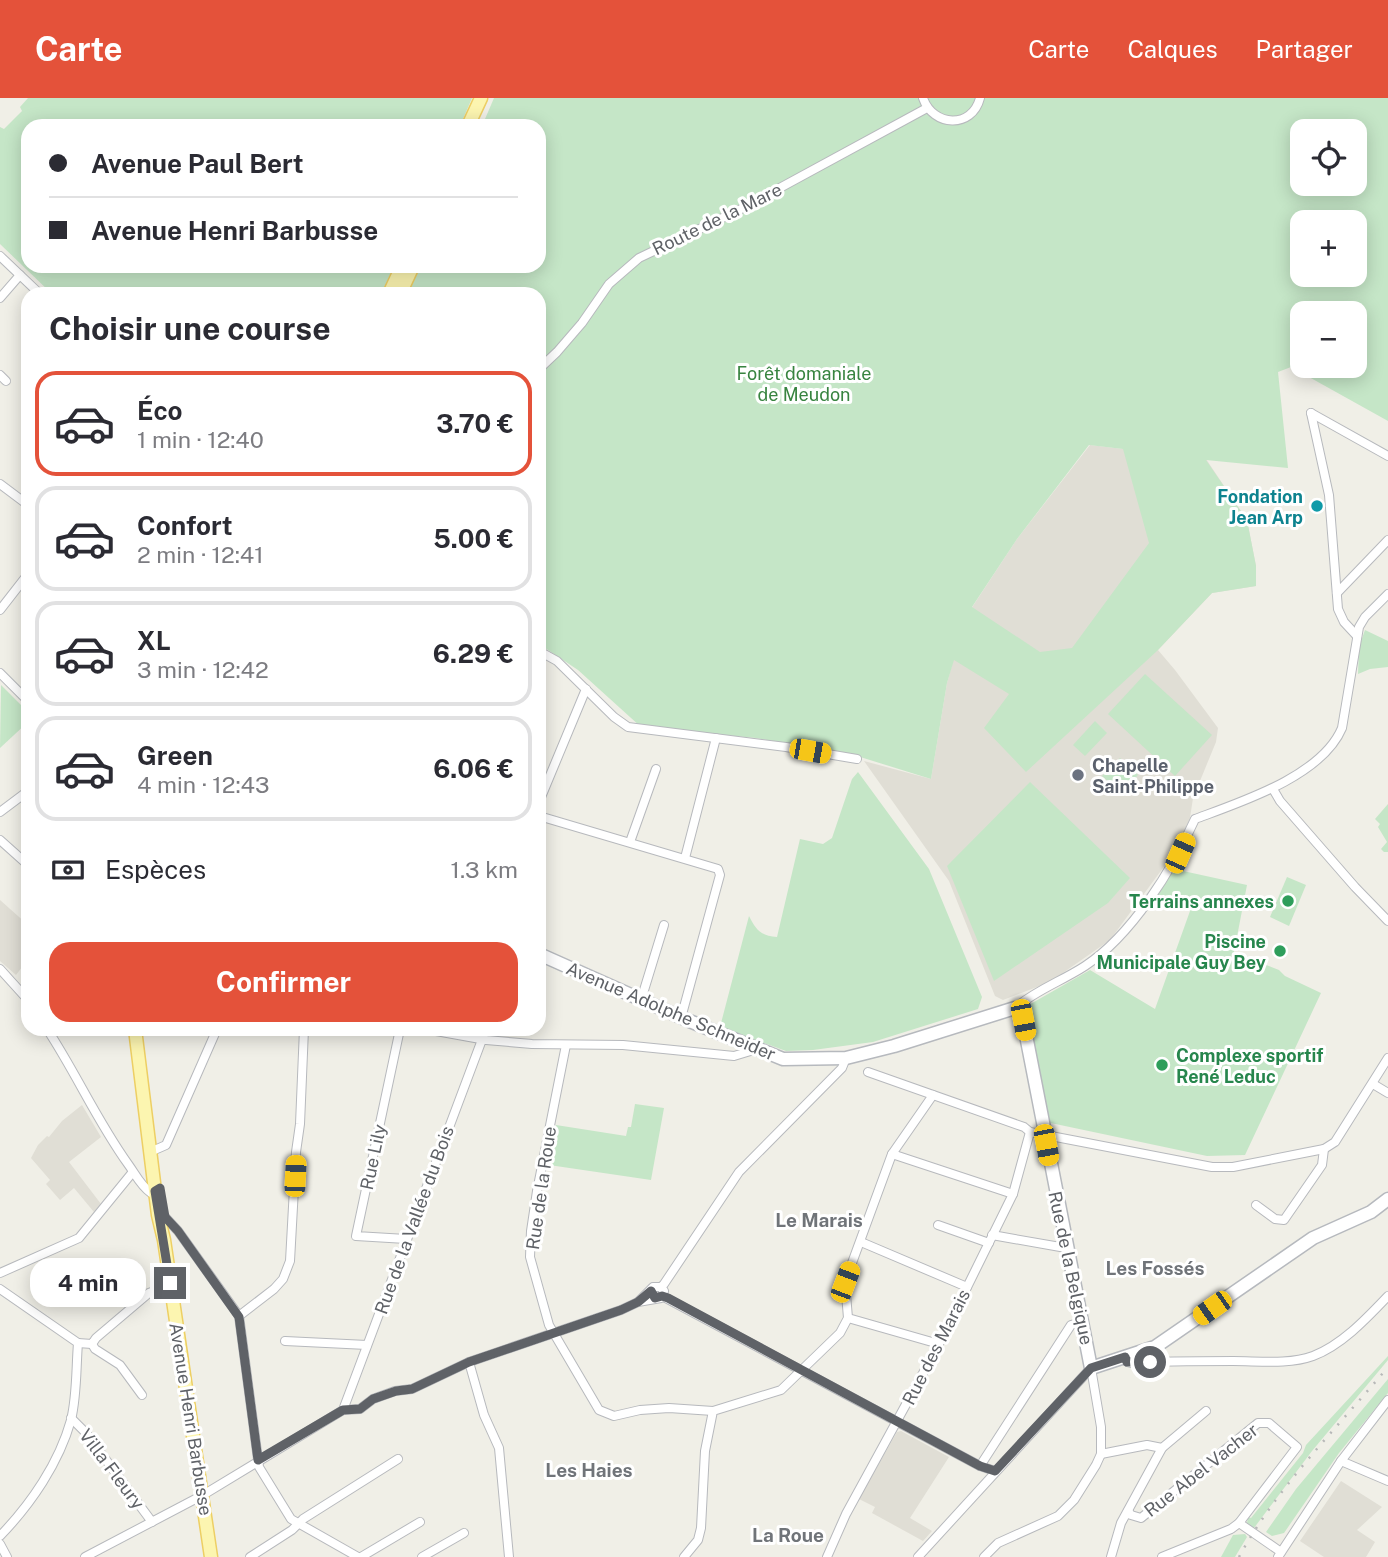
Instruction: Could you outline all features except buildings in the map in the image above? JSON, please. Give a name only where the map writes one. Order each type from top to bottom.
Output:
[{"type":"main road","points":[[471,119],[481,98]]},
{"type":"main road","points":[[480,119],[489,98]]},
{"type":"main road","name":"Avenue Henri Barbusse","points":[[136,1036],[211,1557]]},
{"type":"street","points":[[923,98],[927,108],[939,119],[956,121],[971,114],[980,98]]},
{"type":"street","name":"Route de la Mare","points":[[546,363],[582,323],[609,284],[639,258],[741,209],[927,108]]},
{"type":"street","points":[[0,254],[33,287]]},
{"type":"street","points":[[0,298],[20,275]]},
{"type":"street","points":[[1357,636],[1341,616],[1329,495],[1311,413],[1388,456]]},
{"type":"street","points":[[0,484],[21,500]]},
{"type":"street","points":[[1337,593],[1388,540]]},
{"type":"street","points":[[0,610],[21,583]]},
{"type":"street","points":[[1016,1008],[1028,997],[1084,967],[1115,944],[1167,874],[1195,819],[1273,789],[1310,764],[1339,736],[1350,687],[1357,636],[1365,617],[1388,594]]},
{"type":"street","points":[[546,655],[557,662],[628,727],[857,759]]},
{"type":"street","points":[[0,673],[21,694]]},
{"type":"street","points":[[546,785],[586,689]]},
{"type":"street","points":[[685,858],[716,738]]},
{"type":"street","points":[[630,842],[656,769]]},
{"type":"street","points":[[1273,789],[1280,801],[1388,921]]},
{"type":"street","points":[[0,812],[21,796]]},
{"type":"street","points":[[546,818],[715,867],[720,871],[681,1017]]},
{"type":"street","points":[[0,840],[21,859]]},
{"type":"street","points":[[641,1000],[664,925]]},
{"type":"street","name":"Avenue Adolphe Schneider","points":[[546,957],[783,1059],[846,1058],[1016,1008]]},
{"type":"street","points":[[0,970],[21,992]]},
{"type":"street","name":"Rue de la Belgique","points":[[1016,1008],[1023,1020],[1037,1133],[1066,1248],[1091,1368],[1101,1427],[1101,1454]]},
{"type":"street","points":[[51,1036],[132,1173],[142,1186],[152,1193],[158,1189]]},
{"type":"street","points":[[153,1151],[166,1145],[215,1036]]},
{"type":"street","points":[[239,1317],[274,1289],[283,1279],[290,1261],[304,1036]]},
{"type":"street","name":"Rue Lily","points":[[399,1036],[356,1236],[406,1239]]},
{"type":"street","points":[[465,1036],[566,1045],[634,1046],[734,1056],[757,1049]]},
{"type":"street","name":"Rue de la Vallée du Bois","points":[[343,1410],[483,1036]]},
{"type":"street","name":"Rue de la Roue","points":[[566,1045],[531,1231],[530,1257],[534,1276],[553,1332],[598,1410],[614,1416],[640,1410],[669,1408],[713,1411]]},
{"type":"street","points":[[85,1557],[203,1495],[343,1410],[360,1409],[373,1399],[412,1389],[469,1362],[621,1310],[657,1293],[738,1172],[842,1068],[846,1058]]},
{"type":"street","points":[[868,1072],[1037,1133],[1212,1167],[1233,1167],[1324,1149],[1335,1142],[1388,1058]]},
{"type":"street","points":[[1373,1083],[1388,1093]]},
{"type":"street","points":[[684,1557],[698,1540],[701,1528],[705,1451],[713,1411],[781,1390],[841,1333],[848,1318],[845,1282],[892,1154],[933,1095]]},
{"type":"street","name":"Rue des Marais","points":[[827,1557],[846,1514],[939,1344],[1013,1194],[1037,1133]]},
{"type":"street","points":[[1256,1205],[1275,1219],[1284,1220],[1322,1165],[1324,1149]]},
{"type":"street","points":[[892,1154],[1013,1194]]},
{"type":"street","points":[[0,1273],[79,1238],[132,1173]]},
{"type":"street","points":[[918,1557],[1091,1368],[1155,1347],[1313,1238],[1371,1212],[1388,1199]]},
{"type":"street","points":[[162,1216],[178,1231],[239,1317],[259,1467],[291,1519],[359,1557],[420,1522]]},
{"type":"street","points":[[938,1225],[990,1239],[1066,1248]]},
{"type":"street","points":[[861,1242],[967,1287]]},
{"type":"street","points":[[92,1345],[96,1338],[149,1293],[162,1288]]},
{"type":"street","points":[[0,1289],[78,1343],[92,1345],[120,1365],[142,1395]]},
{"type":"street","points":[[657,1293],[980,1466],[995,1471]]},
{"type":"street","points":[[1125,1357],[1127,1362],[1131,1363],[1170,1360],[1291,1362],[1329,1348],[1354,1329],[1388,1296]]},
{"type":"street","points":[[848,1318],[939,1344]]},
{"type":"street","points":[[980,1466],[1072,1325],[1082,1322]]},
{"type":"street","points":[[285,1341],[368,1345]]},
{"type":"street","points":[[0,1536],[16,1520],[54,1464],[71,1418],[78,1343]]},
{"type":"street","points":[[469,1362],[484,1415],[499,1448],[509,1557]]},
{"type":"street","points":[[1162,1557],[1231,1529],[1239,1523],[1280,1554],[1341,1461],[1388,1400]]},
{"type":"street","points":[[1111,1557],[1121,1523],[1162,1448],[1206,1411]]},
{"type":"street","name":"Villa Fleury","points":[[71,1418],[86,1433],[152,1522]]},
{"type":"street","name":"Rue Abel Vacher","points":[[1128,1511],[1141,1518],[1258,1423],[1269,1423],[1297,1447],[1239,1523]]},
{"type":"street","points":[[984,1557],[998,1543],[1058,1516],[1078,1494],[1101,1454],[1147,1445],[1162,1448]]},
{"type":"street","points":[[250,1557],[398,1460]]},
{"type":"street","points":[[1341,1461],[1388,1481]]},
{"type":"street","points":[[422,1557],[464,1533]]},
{"type":"street","points":[[0,1544],[7,1557]]},
{"type":"shaded area","points":[[1090,445],[1206,459],[1247,520],[1256,566],[1256,586],[1212,593],[1158,650],[1218,728],[1216,742],[1193,798],[1190,818],[1174,853],[1110,940],[1050,982],[1003,1000],[995,996],[949,881],[864,761],[931,779],[947,683],[965,618],[1017,539]]},
{"type":"shaded area","points":[[0,900],[21,919],[21,968],[16,975],[0,961]]},
{"type":"shaded area","points":[[82,1105],[101,1137],[69,1162],[101,1204],[94,1212],[74,1188],[60,1200],[46,1184],[50,1180],[31,1158],[38,1145]]},
{"type":"shaded area","points":[[901,1431],[949,1457],[910,1518],[932,1531],[923,1541],[872,1513],[875,1507],[859,1499],[897,1432]]},
{"type":"shaded area","points":[[1341,1481],[1382,1507],[1357,1530],[1375,1542],[1366,1557],[1324,1557],[1300,1541]]},
{"type":"green space","points":[[28,98],[472,98],[463,119],[21,119],[21,264],[0,244],[0,127],[4,129],[22,111],[20,107]]},
{"type":"green space","name":"Forêt domaniale de Meudon","points":[[494,98],[1388,98],[1388,421],[1311,378],[1367,378],[1367,301],[1290,301],[1290,367],[1278,372],[1288,468],[1206,460],[1247,520],[1256,566],[1256,586],[1212,593],[1157,651],[1026,772],[984,728],[1009,694],[954,660],[947,683],[931,779],[857,756],[756,738],[641,727],[578,670],[546,649],[546,287],[410,287],[418,273],[546,273],[546,119],[485,119]],"holes":[[[1089,445],[1123,449],[1149,543],[1072,648],[1040,652],[972,607],[1017,539]]]},
{"type":"green space","points":[[30,273],[391,273],[384,287],[45,287]]},
{"type":"green space","points":[[1365,630],[1388,641],[1388,667],[1370,669],[1358,674],[1359,647]]},
{"type":"green space","points":[[1145,674],[1212,735],[1175,776],[1108,714]]},
{"type":"green space","points":[[1,685],[21,705],[21,728],[0,748]]},
{"type":"green space","points":[[1095,721],[1107,733],[1085,756],[1073,745]]},
{"type":"green space","points":[[1120,758],[1138,775],[1121,793],[1102,776]]},
{"type":"green space","points":[[858,772],[929,869],[982,997],[978,1009],[873,1042],[813,1050],[786,1051],[720,1027],[749,916],[760,931],[777,937],[800,839],[823,844],[832,838],[852,779]]},
{"type":"green space","points":[[1030,782],[1130,878],[1108,903],[994,981],[947,866]]},
{"type":"green space","points":[[1388,804],[1388,852],[1384,852],[1381,849],[1387,842],[1378,827],[1380,824],[1375,819]]},
{"type":"green space","name":"Complexe sportif René Leduc","points":[[1174,869],[1247,885],[1234,952],[1279,970],[1285,976],[1321,993],[1245,1155],[1207,1156],[1046,1122],[1027,1006],[1090,970],[1155,1009],[1190,911],[1156,896]]},
{"type":"green space","name":"Terrains annexes","points":[[1287,877],[1306,885],[1289,926],[1270,917]]},
{"type":"green space","points":[[635,1104],[664,1108],[651,1180],[549,1165],[556,1125],[626,1136],[628,1127],[631,1127]]},
{"type":"green space","points":[[1388,1356],[1388,1360],[1312,1451],[1254,1528],[1247,1523],[1248,1517],[1251,1518],[1303,1453],[1306,1445]]},
{"type":"green space","points":[[1388,1379],[1388,1393],[1339,1453],[1284,1533],[1272,1536],[1266,1532],[1296,1489]]},
{"type":"green space","points":[[1245,1534],[1247,1537],[1235,1557],[1221,1557],[1233,1535]]},
{"type":"railway","points":[[1239,1557],[1289,1482],[1388,1367]]},
{"type":"place","name":"Fondation Jean Arp","points":[[1317,506]]},
{"type":"place","name":"Chapelle Saint-Philippe","points":[[1078,775]]},
{"type":"place","name":"Terrains annexes","points":[[1288,901]]},
{"type":"place","name":"Piscine Municipale Guy Bey","points":[[1280,951]]},
{"type":"place","name":"Complexe sportif René Leduc","points":[[1162,1065]]},
{"type":"district","name":"Le Marais","points":[[819,1220]]},
{"type":"district","name":"Les Fossés","points":[[1155,1268]]},
{"type":"district","name":"Les Haies","points":[[589,1470]]},
{"type":"district","name":"La Roue","points":[[788,1535]]},
{"type":"route","points":[[170,1283],[155,1191],[160,1188],[165,1217],[178,1231],[239,1317],[258,1460],[343,1410],[360,1409],[373,1399],[412,1389],[469,1362],[621,1310],[638,1302],[651,1291],[655,1298],[668,1298],[980,1466],[995,1471],[1091,1368],[1125,1357],[1127,1362],[1131,1363],[1150,1362]]}]
